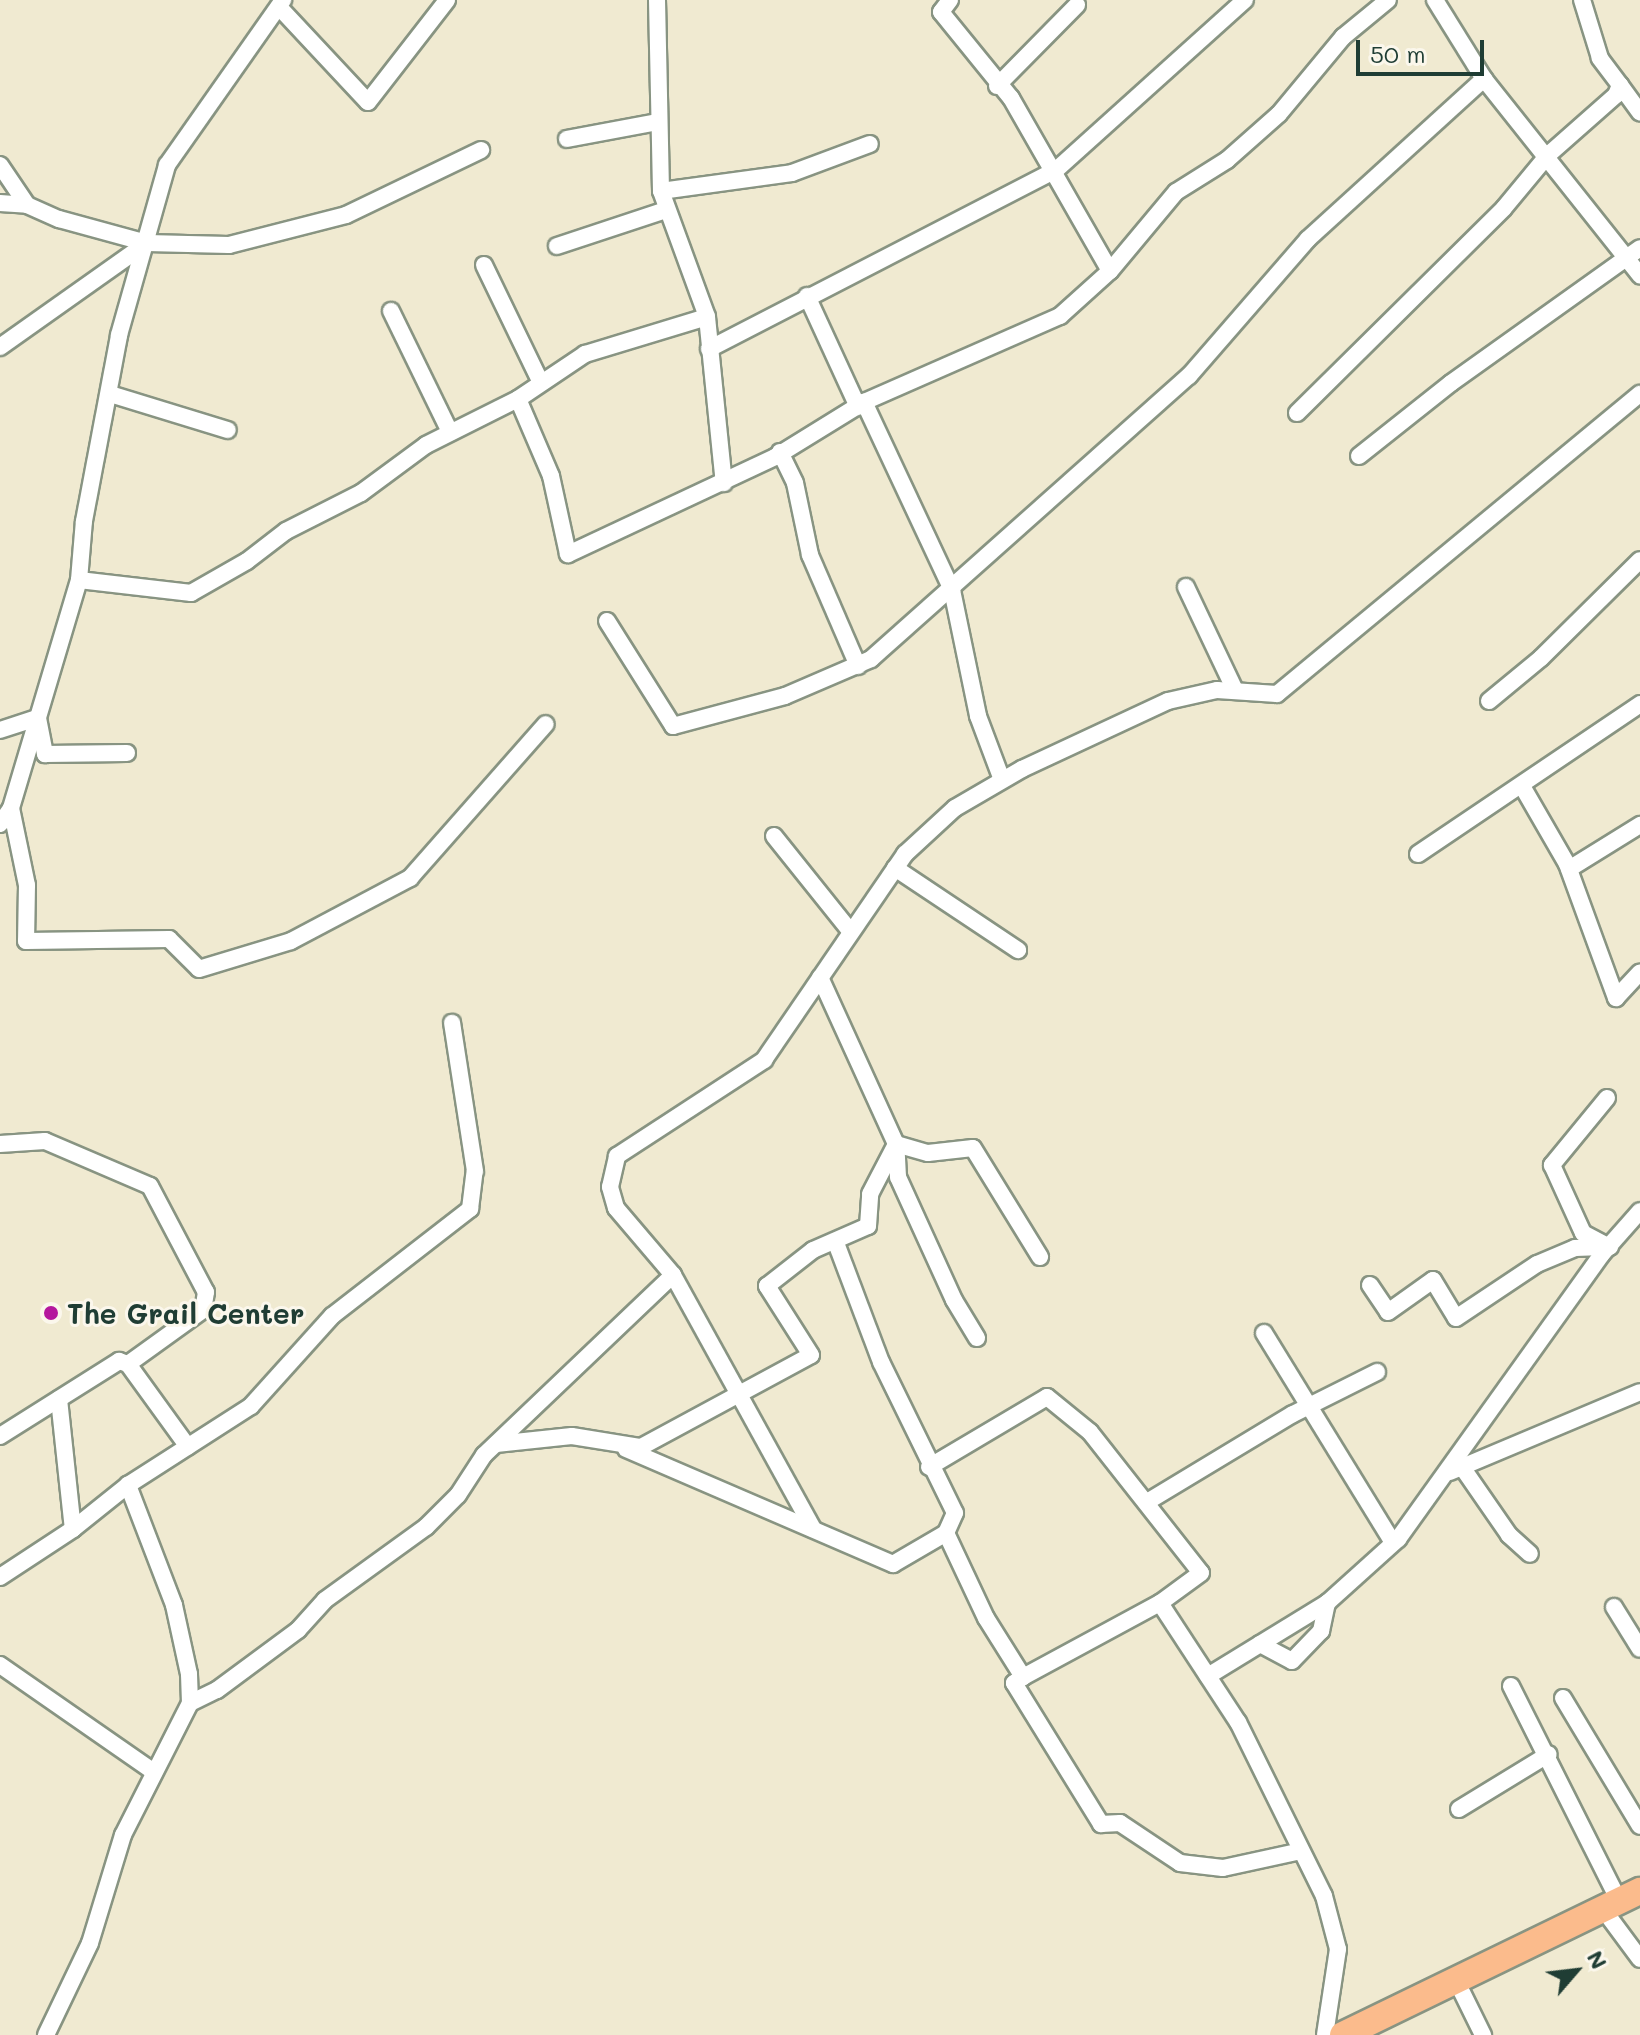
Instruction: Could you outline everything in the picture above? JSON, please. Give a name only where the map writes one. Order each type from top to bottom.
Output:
[{"type":"main road","points":[[1343,2035],[1621,1900]]},
{"type":"street","points":[[0,824],[11,808],[79,580],[89,487],[110,394],[119,335],[167,165],[281,4],[368,102],[447,0]]},
{"type":"street","points":[[657,0],[661,191],[707,317],[724,483]]},
{"type":"street","points":[[950,0],[941,12],[997,86],[1011,98],[1056,170],[1110,271]]},
{"type":"street","points":[[709,349],[1056,170],[1245,0]]},
{"type":"street","points":[[518,399],[551,476],[568,554],[724,483],[861,404],[1060,316],[1110,271],[1176,192],[1227,160],[1279,114],[1343,37],[1388,0]]},
{"type":"street","points":[[1435,0],[1484,79],[1633,253],[1640,275]]},
{"type":"street","points":[[1582,0],[1600,58],[1640,113]]},
{"type":"street","points":[[997,86],[1077,5]]},
{"type":"street","points":[[607,621],[673,726],[785,696],[858,666],[952,590],[1189,376],[1308,239],[1484,79]]},
{"type":"street","points":[[1297,413],[1504,208],[1548,155],[1616,95],[1620,85]]},
{"type":"street","points":[[567,139],[658,122]]},
{"type":"street","points":[[661,191],[792,173],[870,144]]},
{"type":"street","points":[[0,203],[27,205],[59,219],[147,243],[229,245],[346,215],[481,150]]},
{"type":"street","points":[[0,165],[27,205]]},
{"type":"street","points":[[557,246],[666,210]]},
{"type":"street","points":[[0,347],[147,243]]},
{"type":"street","points":[[1359,456],[1633,253]]},
{"type":"street","points":[[484,265],[540,381]]},
{"type":"street","points":[[807,296],[952,590],[978,716],[1002,780]]},
{"type":"street","points":[[391,311],[450,432]]},
{"type":"street","points":[[79,580],[191,593],[286,531],[361,493],[450,432],[518,399],[540,381],[585,354],[707,317]]},
{"type":"street","points":[[110,394],[228,430]]},
{"type":"street","points":[[813,1529],[741,1393],[673,1275],[616,1208],[610,1187],[617,1156],[764,1060],[895,868],[955,808],[1002,780],[1168,701],[1197,691],[1235,690],[1259,697],[1277,694],[1563,452],[1640,394]]},
{"type":"street","points":[[780,452],[795,483],[810,555],[858,666]]},
{"type":"street","points":[[1489,701],[1541,658],[1640,560]]},
{"type":"street","points":[[1186,587],[1235,690]]},
{"type":"street","points":[[1418,854],[1640,704]]},
{"type":"street","points":[[0,730],[38,718]]},
{"type":"street","points":[[38,718],[45,754],[127,753]]},
{"type":"street","points":[[11,808],[27,885],[26,941],[169,939],[199,969],[291,941],[410,878],[546,724]]},
{"type":"street","points":[[1522,786],[1569,869],[1616,998],[1640,972]]},
{"type":"street","points":[[1569,869],[1640,825]]},
{"type":"street","points":[[774,836],[851,932]]},
{"type":"street","points":[[895,868],[1018,950]]},
{"type":"street","points":[[820,977],[896,1144],[898,1177],[954,1300],[977,1338]]},
{"type":"street","points":[[0,1577],[73,1529],[128,1485],[251,1406],[332,1316],[470,1209],[475,1171],[452,1023]]},
{"type":"street","points":[[1607,1098],[1552,1165],[1583,1233],[1610,1247]]},
{"type":"street","points":[[0,1144],[45,1141],[150,1186],[206,1292],[203,1310],[128,1364]]},
{"type":"street","points":[[496,1444],[572,1436],[641,1447],[811,1355],[767,1286],[813,1250],[836,1243],[868,1226],[870,1194],[896,1144]]},
{"type":"street","points":[[896,1144],[928,1153],[973,1148],[1040,1257]]},
{"type":"street","points":[[1208,1676],[1327,1603],[1393,1543],[1456,1469],[1610,1247],[1640,1211]]},
{"type":"street","points":[[612,1443],[893,1564],[946,1533],[955,1513],[929,1467],[881,1362],[836,1243]]},
{"type":"street","points":[[1370,1285],[1388,1312],[1433,1280],[1456,1318],[1537,1264],[1575,1248],[1610,1247]]},
{"type":"street","points":[[190,1703],[229,1682],[298,1630],[325,1600],[426,1527],[496,1444],[673,1275]]},
{"type":"street","points":[[1264,1333],[1393,1543]]},
{"type":"street","points":[[0,1436],[119,1361],[128,1364],[188,1447]]},
{"type":"street","points":[[1147,1502],[1309,1407],[1377,1372]]},
{"type":"street","points":[[1456,1469],[1640,1392]]},
{"type":"street","points":[[929,1467],[1047,1397],[1090,1432],[1201,1573],[1160,1603],[1014,1683],[1101,1824],[1120,1823],[1180,1863],[1223,1868],[1301,1851]]},
{"type":"street","points":[[59,1399],[73,1529]]},
{"type":"street","points":[[1456,1469],[1509,1535],[1530,1554]]},
{"type":"street","points":[[46,2035],[90,1943],[123,1835],[190,1703],[189,1674],[174,1605],[128,1485]]},
{"type":"street","points":[[946,1533],[986,1618],[1023,1677]]},
{"type":"street","points":[[1160,1603],[1238,1722],[1324,1896],[1338,1949],[1325,2035]]},
{"type":"street","points":[[1260,1644],[1292,1661],[1321,1631],[1327,1603]]},
{"type":"street","points":[[1614,1607],[1640,1649]]},
{"type":"street","points":[[0,1665],[154,1772]]},
{"type":"street","points":[[1511,1686],[1549,1754],[1621,1900],[1640,1959]]},
{"type":"street","points":[[1563,1698],[1640,1826]]},
{"type":"street","points":[[1459,1809],[1549,1754]]},
{"type":"street","points":[[1455,1978],[1483,2035]]},
{"type":"place","name":"The Grail Center","points":[[51,1313]]}]
